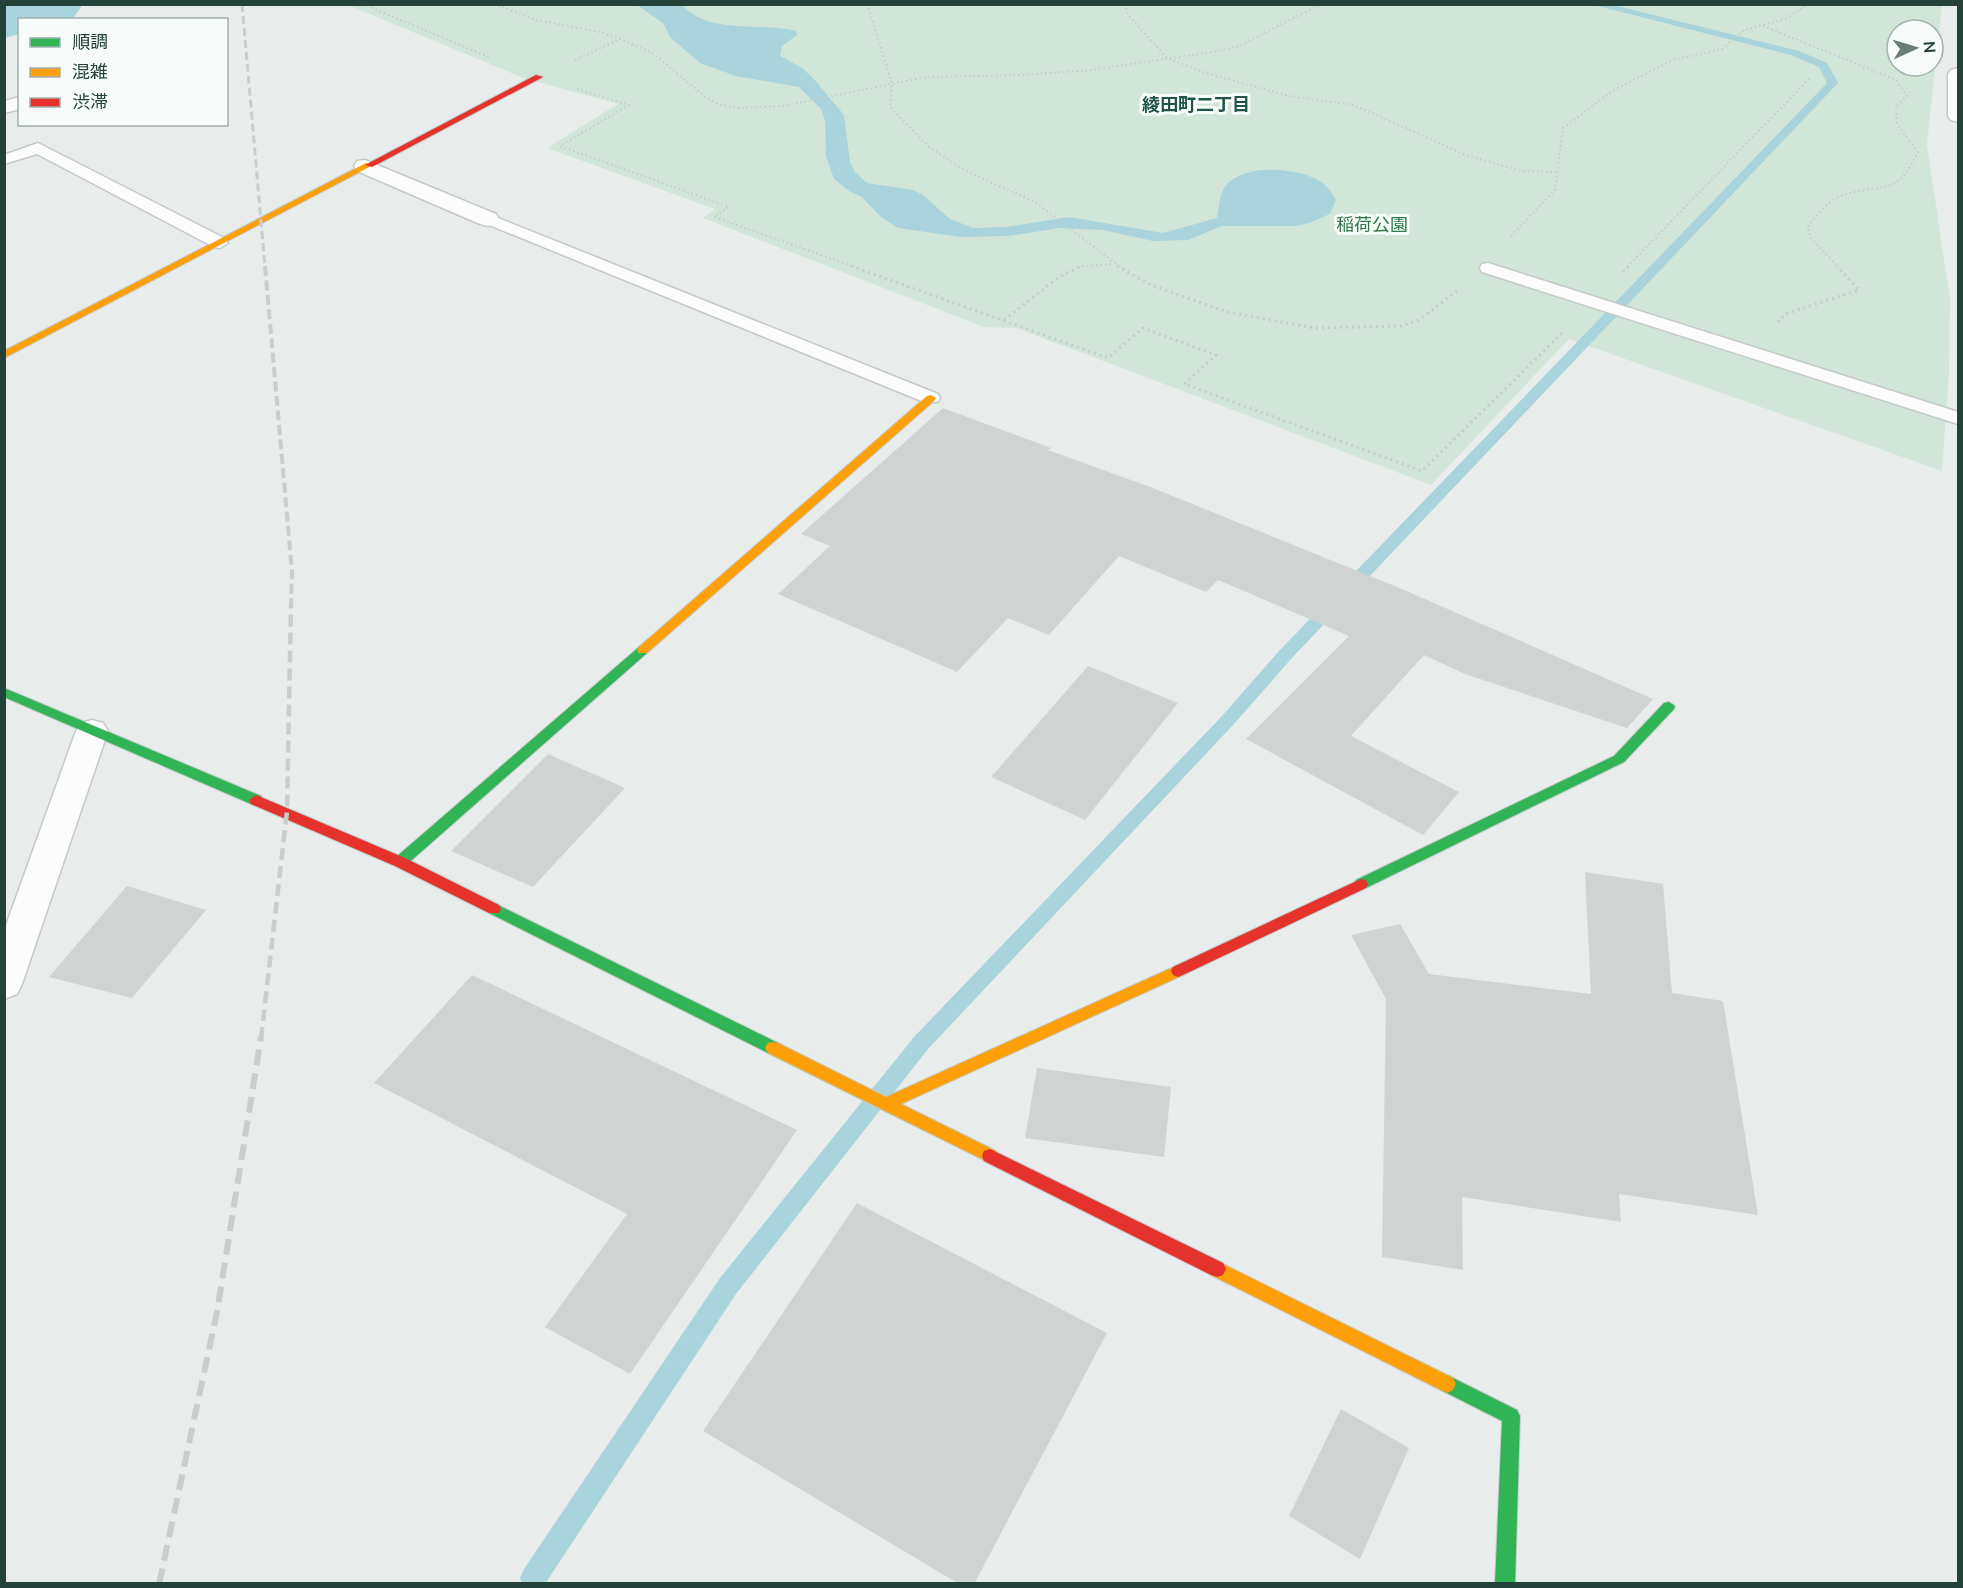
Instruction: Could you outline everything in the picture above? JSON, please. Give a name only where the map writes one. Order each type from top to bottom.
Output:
[{"type":"street","points":[[1959,74],[1959,117]]},
{"type":"street","points":[[4,355],[538,77]]},
{"type":"street","points":[[365,166],[488,219]]},
{"type":"street","points":[[400,862],[931,398]]},
{"type":"street","points":[[4,692],[92,731],[287,811],[400,862],[1511,1416],[1505,1584]]},
{"type":"street","points":[[886,1104],[1224,950],[1619,759],[1669,706]]},
{"type":"street","points":[[4,984],[92,731]]},
{"type":"lane","points":[[4,160],[38,147],[220,243]]},
{"type":"lane","points":[[488,219],[931,398]]},
{"type":"lane","points":[[1488,268],[1959,418]]},
{"type":"path","points":[[363,4],[538,77],[629,105],[560,146],[729,207],[714,217],[1108,358],[1143,328],[1216,355],[1184,384],[1422,471],[1594,302],[1810,78]]},
{"type":"path","points":[[494,4],[536,20],[600,32],[621,39],[654,54],[705,97],[718,104],[736,108],[783,106],[926,77],[1021,75],[1091,70],[1239,46],[1321,4]]},
{"type":"path","points":[[867,4],[884,50],[892,83],[891,107],[929,147],[966,171],[1035,202],[1112,263],[1151,285],[1227,312],[1315,328],[1401,326],[1419,320],[1488,268],[1511,236],[1555,190],[1563,128],[1614,90],[1673,60],[1722,49],[1743,30],[1785,20],[1809,4]]},
{"type":"path","points":[[1124,4],[1129,16],[1167,58],[1206,73],[1289,96],[1354,105],[1466,155],[1522,171],[1556,172]]},
{"type":"path","points":[[1754,353],[1785,314],[1858,290],[1810,237],[1808,226],[1837,198],[1894,187],[1910,171],[1918,152],[1897,124],[1896,106],[1907,96],[1896,80],[1762,26]]},
{"type":"path","points":[[538,77],[621,39]]},
{"type":"path","points":[[1003,320],[1059,277],[1081,266],[1112,263]]},
{"type":"green space","name":"稲荷公園","points":[[348,5],[1942,5],[1941,18],[1885,18],[1885,78],[1934,78],[1927,145],[1950,299],[1949,372],[1942,471],[1569,339],[1431,485],[1016,328],[984,327],[703,218],[715,209],[547,148],[618,104],[523,78]]},
{"type":"water","points":[[637,5],[682,5],[693,14],[721,24],[796,31],[797,35],[782,46],[780,56],[802,68],[813,78],[844,115],[850,162],[855,172],[867,183],[913,190],[923,195],[950,219],[973,228],[1006,227],[1069,217],[1163,233],[1217,218],[1223,190],[1231,181],[1255,171],[1284,171],[1311,177],[1326,186],[1336,200],[1330,214],[1309,223],[1296,226],[1222,226],[1188,240],[1153,241],[1103,230],[1059,228],[1009,236],[961,237],[898,228],[881,217],[862,197],[849,191],[834,179],[826,156],[825,121],[821,109],[799,87],[736,76],[700,63],[671,38],[663,23]]},
{"type":"building","points":[[943,408],[1051,448],[1048,450],[1153,488],[1402,589],[1653,699],[1627,728],[1465,674],[1424,655],[1351,736],[1459,792],[1423,835],[1246,739],[1349,636],[1218,580],[1206,592],[1119,556],[1049,635],[1008,618],[957,672],[778,594],[830,546],[801,534]]},
{"type":"building","points":[[1088,666],[1178,703],[1085,820],[991,777]]},
{"type":"building","points":[[548,754],[625,788],[533,887],[451,851]]},
{"type":"building","points":[[1585,872],[1663,884],[1672,993],[1723,1001],[1758,1215],[1619,1194],[1621,1222],[1462,1197],[1463,1270],[1382,1257],[1386,999],[1351,935],[1400,924],[1429,974],[1591,994]]},
{"type":"building","points":[[127,886],[206,910],[132,998],[49,977]]},
{"type":"building","points":[[472,975],[797,1130],[630,1374],[545,1327],[627,1214],[374,1083]]},
{"type":"building","points":[[1037,1068],[1171,1087],[1164,1157],[1025,1138]]},
{"type":"building","points":[[857,1203],[1107,1333],[974,1584],[959,1584],[703,1431]]},
{"type":"building","points":[[1341,1409],[1409,1448],[1360,1559],[1289,1516]]},
{"type":"waterway","points":[[4,20],[53,4]]},
{"type":"waterway","points":[[533,1578],[728,1286],[921,1043],[1228,720],[1285,655],[1833,83],[1823,65],[1795,53],[1595,4]]},
{"type":"railway","points":[[242,4],[265,267]]},
{"type":"railway","points":[[265,266],[292,572],[291,607]]},
{"type":"railway","points":[[261,1039],[287,811],[291,605]]},
{"type":"railway","points":[[159,1584],[217,1312],[261,1037]]},
{"type":"traffic: fast","points":[[400,862],[643,650]]},
{"type":"traffic: fast","points":[[4,692],[256,800]]},
{"type":"traffic: fast","points":[[1361,884],[1619,759],[1669,706]]},
{"type":"traffic: fast","points":[[494,909],[773,1048]]},
{"type":"traffic: fast","points":[[1447,1384],[1511,1416],[1505,1584]]},
{"type":"traffic: slow","points":[[4,355],[369,165]]},
{"type":"traffic: slow","points":[[643,650],[931,398]]},
{"type":"traffic: slow","points":[[886,1104],[1178,971]]},
{"type":"traffic: slow","points":[[773,1048],[990,1156]]},
{"type":"traffic: slow","points":[[1217,1269],[1447,1384]]},
{"type":"traffic: jam","points":[[369,165],[539,77]]},
{"type":"traffic: jam","points":[[256,800],[400,862],[494,909]]},
{"type":"traffic: jam","points":[[1178,971],[1361,884]]},
{"type":"traffic: jam","points":[[990,1156],[1217,1269]]},
{"type":"district","name":"綾田町二丁目","points":[[1196,105]]}]
